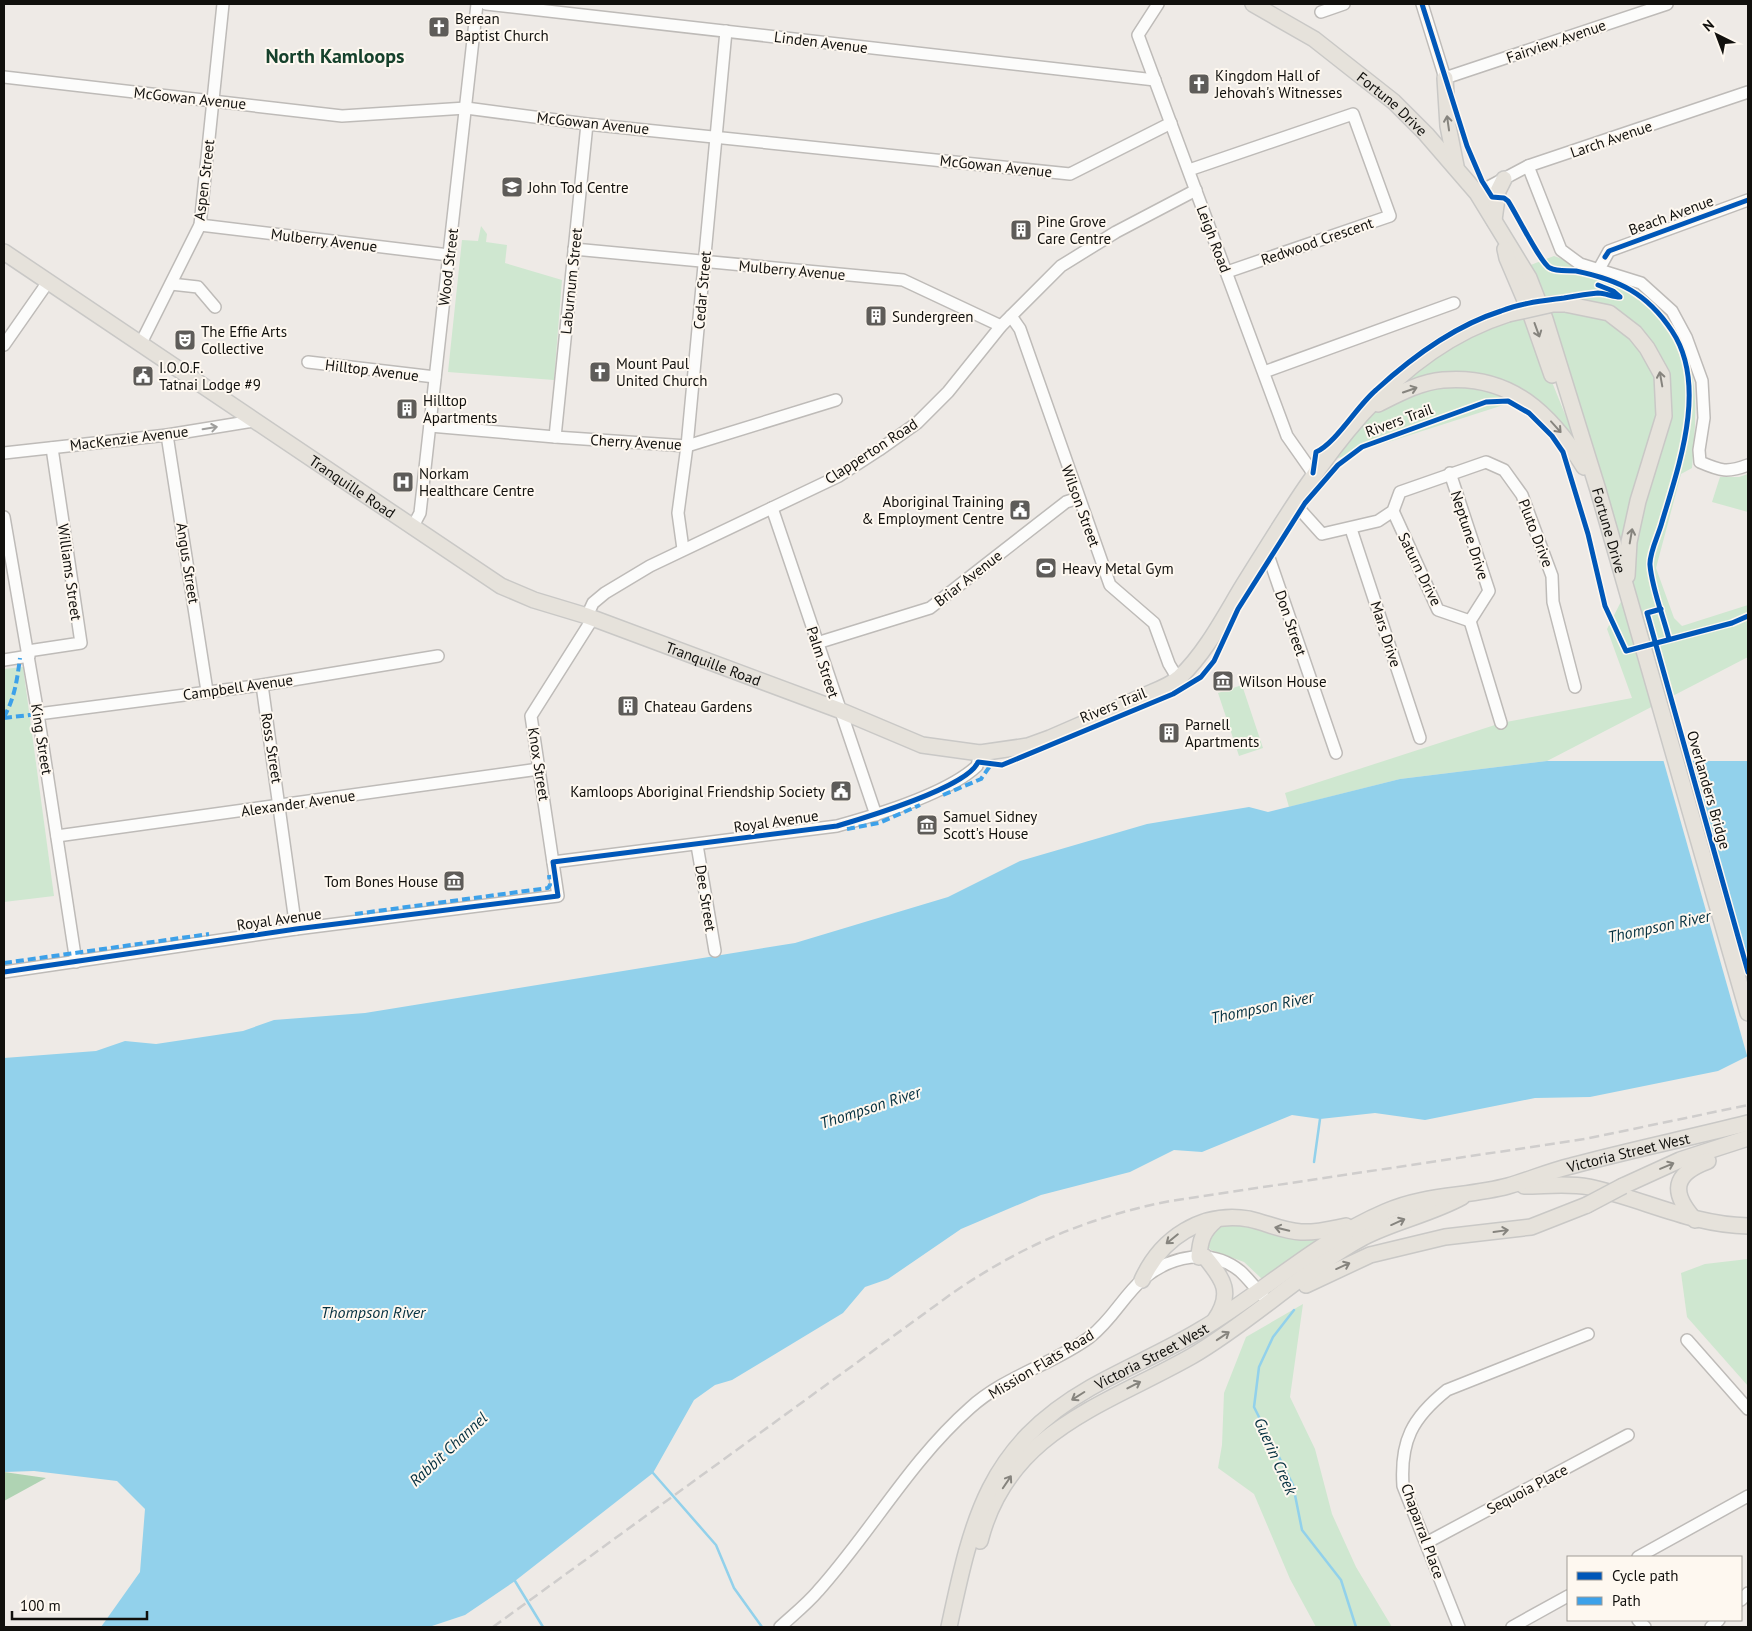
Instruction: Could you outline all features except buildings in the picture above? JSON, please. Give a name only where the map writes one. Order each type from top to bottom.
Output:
[{"type":"main road","name":"Fortune Drive","points":[[1253,4],[1314,40],[1394,102],[1457,168],[1477,193],[1504,235],[1507,258],[1530,312],[1562,402],[1586,452],[1633,608]]},
{"type":"main road","points":[[1445,78],[1448,126],[1457,168]]},
{"type":"main road","points":[[1494,220],[1498,191],[1504,179]]},
{"type":"main road","name":"Tranquille Road","points":[[4,252],[412,528],[501,586],[534,600],[590,617],[839,710],[922,745],[980,753],[1028,746],[1050,738],[1178,678],[1210,637],[1313,473],[1365,410],[1404,372],[1442,346],[1471,329],[1508,314],[1553,304],[1565,304],[1609,313],[1635,334],[1647,348],[1662,374],[1664,416],[1638,501],[1629,542],[1626,585]]},
{"type":"main road","points":[[1365,410],[1406,390],[1442,380],[1476,380],[1508,389],[1531,403],[1564,436],[1598,490]]},
{"type":"main road","name":"Overlanders Bridge","points":[[1633,608],[1748,1013]]},
{"type":"main road","name":"Victoria Street West","points":[[949,1627],[972,1528],[980,1507],[1014,1450],[1046,1418],[1063,1405],[1213,1323],[1320,1247],[1364,1221],[1417,1200],[1444,1195],[1465,1195],[1508,1186],[1570,1166],[1748,1123]]},
{"type":"main road","points":[[1268,1304],[1339,1268],[1370,1255],[1445,1237],[1531,1227],[1587,1205],[1680,1160],[1748,1139]]},
{"type":"main road","points":[[1695,1220],[1679,1198],[1679,1187],[1685,1173],[1692,1167],[1725,1154],[1748,1139]]},
{"type":"main road","name":"Victoria Street West","points":[[1508,1186],[1564,1184],[1589,1187],[1695,1220],[1748,1226]]},
{"type":"main road","name":"Victoria Street West","points":[[960,1627],[981,1533],[990,1511],[1024,1459],[1056,1429],[1073,1418],[1191,1356],[1268,1304],[1305,1276],[1365,1237],[1421,1212],[1446,1205],[1465,1195]]},
{"type":"main road","points":[[1726,1223],[1748,1214]]},
{"type":"main road","points":[[1142,1280],[1150,1263],[1171,1239],[1196,1224],[1216,1220],[1249,1219],[1282,1230],[1317,1232],[1364,1221]]},
{"type":"main road","points":[[1213,1323],[1223,1307],[1226,1293],[1216,1271],[1202,1257],[1201,1237],[1205,1229],[1216,1220]]},
{"type":"street","name":"Aspen Street","points":[[141,343],[200,226],[223,4]]},
{"type":"street","name":"Wood Street","points":[[412,528],[420,513],[477,4]]},
{"type":"street","name":"Linden Avenue","points":[[486,4],[1155,80]]},
{"type":"street","name":"Leigh Road","points":[[1158,4],[1138,35],[1288,436],[1313,473]]},
{"type":"street","points":[[1321,12],[1344,4]]},
{"type":"street","points":[[1422,4],[1445,78]]},
{"type":"street","name":"Fairview Avenue","points":[[1445,78],[1666,4]]},
{"type":"street","name":"Cedar Street","points":[[683,549],[678,513],[687,446],[726,31]]},
{"type":"street","name":"McGowan Avenue","points":[[4,77],[342,116],[466,108],[587,124],[1070,174],[1171,123]]},
{"type":"street","name":"Larch Avenue","points":[[1477,193],[1528,166],[1748,92]]},
{"type":"street","name":"Redwood Crescent","points":[[1189,170],[1353,114],[1390,216],[1227,272]]},
{"type":"street","name":"Laburnum Street","points":[[555,438],[587,124]]},
{"type":"street","points":[[1528,166],[1561,250],[1580,264],[1641,283],[1672,311],[1686,336],[1702,381],[1704,418],[1699,450],[1700,462],[1719,470],[1732,471],[1748,466]]},
{"type":"street","name":"Clapperton Road","points":[[590,617],[593,603],[604,593],[683,549],[838,476],[917,423],[948,392],[1001,326],[1061,266],[1116,232],[1196,190]]},
{"type":"street","name":"Beach Avenue","points":[[1600,269],[1609,251],[1748,200]]},
{"type":"street","name":"Mulberry Avenue","points":[[200,226],[449,255]]},
{"type":"street","name":"Mulberry Avenue","points":[[574,249],[903,280],[1001,326]]},
{"type":"street","points":[[4,345],[48,282]]},
{"type":"street","points":[[171,284],[198,287],[215,308]]},
{"type":"street","points":[[1264,372],[1454,303]]},
{"type":"street","name":"Wilson Street","points":[[1011,316],[1020,329],[1110,585],[1154,623],[1170,664],[1178,678]]},
{"type":"street","name":"Hilltop Avenue","points":[[308,362],[435,378]]},
{"type":"street","name":"Cherry Avenue","points":[[430,426],[555,438],[687,446],[836,400]]},
{"type":"street","name":"MacKenzie Avenue","points":[[4,453],[167,435],[253,421]]},
{"type":"street","name":"Angus Street","points":[[167,435],[207,691]]},
{"type":"street","name":"Williams Street","points":[[28,654],[80,643],[52,448]]},
{"type":"street","name":"Pluto Drive","points":[[1393,511],[1400,492],[1450,473],[1486,462],[1504,470],[1522,496],[1552,576],[1552,602],[1575,687]]},
{"type":"street","name":"Neptune Drive","points":[[1450,473],[1489,591],[1470,621]]},
{"type":"street","name":"Briar Avenue","points":[[817,643],[930,608],[1066,502],[1078,498]]},
{"type":"street","points":[[1295,504],[1322,534],[1351,529],[1378,521],[1393,511]]},
{"type":"street","name":"Palm Street","points":[[772,508],[876,815]]},
{"type":"street","name":"Saturn Drive","points":[[1393,511],[1438,610],[1470,621]]},
{"type":"street","name":"King Street","points":[[4,518],[38,714],[76,962]]},
{"type":"street","name":"Mars Drive","points":[[1351,529],[1420,738]]},
{"type":"street","name":"Don Street","points":[[1266,549],[1336,753]]},
{"type":"street","name":"Knox Street","points":[[558,896],[531,716],[590,617]]},
{"type":"street","points":[[1470,621],[1501,722]]},
{"type":"street","points":[[4,660],[28,654]]},
{"type":"street","name":"Campbell Avenue","points":[[38,714],[262,685],[438,656]]},
{"type":"street","name":"Ross Street","points":[[262,685],[296,929]]},
{"type":"street","name":"Royal Avenue","points":[[553,862],[837,826],[876,815],[913,801],[960,778],[977,766],[980,753]]},
{"type":"street","name":"Alexander Avenue","points":[[57,836],[539,769]]},
{"type":"street","name":"Dee Street","points":[[697,845],[715,951]]},
{"type":"street","name":"Royal Avenue","points":[[4,972],[296,929],[558,896]]},
{"type":"street","name":"Mission Flats Road","points":[[780,1627],[818,1591],[918,1463],[970,1408],[1004,1383],[1077,1346],[1091,1336],[1106,1324],[1142,1280],[1166,1263],[1178,1259],[1202,1257],[1229,1264],[1240,1271],[1268,1304]]},
{"type":"street","name":"Chaparral Place","points":[[1459,1627],[1404,1486],[1402,1465],[1414,1423],[1428,1404],[1446,1390],[1588,1334]]},
{"type":"street","points":[[1687,1340],[1748,1409]]},
{"type":"street","name":"Sequoia Place","points":[[1426,1544],[1628,1435]]},
{"type":"street","points":[[1640,1556],[1748,1496]]},
{"type":"street","points":[[1512,1627],[1567,1597]]},
{"type":"green space","points":[[481,226],[487,234],[486,242],[507,245],[505,263],[562,280],[554,380],[448,372],[462,240],[478,241]]},
{"type":"green space","points":[[1554,256],[1610,277],[1642,293],[1662,311],[1681,340],[1688,357],[1695,393],[1692,468],[1681,474],[1656,568],[1674,618],[1682,626],[1748,605],[1748,657],[1547,761],[1400,779],[1289,807],[1285,793],[1501,723],[1632,698],[1607,629],[1630,584],[1633,545],[1666,374],[1609,310],[1545,301],[1528,266]]},
{"type":"green space","points":[[1550,310],[1591,313],[1620,326],[1645,351],[1658,375],[1661,417],[1623,560]]},
{"type":"green space","points":[[1525,315],[1579,449],[1545,411],[1476,376],[1390,393],[1439,352],[1489,327]]},
{"type":"green space","points":[[1465,384],[1519,400],[1329,461],[1370,411],[1435,387]]},
{"type":"green space","points":[[1748,474],[1748,512],[1712,502],[1720,477],[1739,477]]},
{"type":"green space","points":[[23,667],[54,896],[4,902],[4,669]]},
{"type":"green space","points":[[1242,685],[1263,748],[1239,756],[1218,693]]},
{"type":"green space","points":[[1237,1223],[1322,1238],[1262,1279],[1244,1262],[1211,1250],[1206,1245],[1209,1231],[1219,1225]]},
{"type":"green space","points":[[1748,1259],[1748,1386],[1687,1317],[1681,1273],[1705,1264]]},
{"type":"green space","points":[[1303,1304],[1290,1397],[1315,1449],[1332,1514],[1356,1567],[1392,1627],[1316,1627],[1290,1579],[1254,1494],[1218,1468],[1222,1445],[1224,1393],[1246,1337]]},
{"type":"green space","points":[[4,1472],[46,1478],[4,1501]]},
{"type":"water","name":"Thompson River","points":[[1547,761],[1748,761],[1748,1056],[1718,1071],[1590,1097],[1535,1098],[1425,1120],[1375,1113],[1320,1119],[1292,1115],[1202,1152],[1174,1150],[1130,1172],[1041,1195],[961,1229],[888,1279],[865,1287],[843,1313],[732,1380],[715,1385],[694,1400],[653,1473],[515,1581],[465,1615],[429,1627],[101,1627],[140,1572],[145,1509],[117,1481],[34,1471],[4,1472],[4,1058],[96,1051],[125,1041],[156,1044],[243,1031],[274,1020],[365,1013],[795,943],[948,897],[1020,861],[1147,824],[1249,807],[1268,812],[1400,779]]},
{"type":"pier","points":[[1663,759],[1690,759],[1748,962],[1748,1059]]},
{"type":"waterway","name":"Guerin Creek","points":[[1314,1162],[1320,1119]]},
{"type":"waterway","name":"Guerin Creek","points":[[1294,1310],[1273,1337],[1259,1367],[1254,1407],[1293,1485],[1302,1530],[1341,1580],[1356,1627]]},
{"type":"waterway","points":[[653,1473],[716,1545],[734,1588],[762,1627]]},
{"type":"waterway","points":[[515,1581],[543,1627]]},
{"type":"railway","points":[[493,1627],[954,1292],[1005,1260],[1084,1224],[1170,1201],[1585,1139],[1748,1105]]},
{"type":"marked path","points":[[4,717],[17,681],[20,658]]},
{"type":"marked path","points":[[4,718],[38,714]]},
{"type":"marked path","points":[[943,795],[981,779],[992,763]]},
{"type":"marked path","points":[[847,829],[879,823],[920,805]]},
{"type":"marked path","points":[[355,914],[548,888],[550,885],[549,875]]},
{"type":"marked path","points":[[4,963],[209,934]]},
{"type":"cycle path","points":[[1422,4],[1467,146],[1482,181],[1492,197],[1504,198],[1508,201],[1535,248],[1550,268],[1576,271],[1606,279],[1631,290],[1662,318],[1672,331],[1683,352],[1688,376],[1687,425],[1676,476],[1650,560],[1653,583],[1669,639]]},
{"type":"cycle path","points":[[1605,257],[1609,251],[1748,200]]},
{"type":"cycle path","points":[[1313,473],[1316,452],[1339,433],[1361,405],[1376,390],[1434,344],[1484,317],[1516,306],[1585,294],[1598,293],[1620,297],[1613,291],[1598,285]]},
{"type":"cycle path","name":"Rivers Trail","points":[[4,972],[296,929],[558,896],[553,862],[837,826],[914,800],[956,781],[970,772],[978,762],[1002,765],[1173,694],[1201,677],[1214,661],[1238,609],[1305,503],[1338,465],[1362,447],[1486,402],[1508,401],[1529,413],[1552,436],[1563,452],[1588,534],[1605,606],[1626,651],[1732,623],[1748,616]]},
{"type":"cycle path","points":[[1661,609],[1647,613],[1748,972]]},
{"type":"place","name":"Berean Baptist Church","points":[[439,27]]},
{"type":"place","name":"Kingdom Hall of Jehovah's Witnesses","points":[[1199,84]]},
{"type":"place","name":"John Tod Centre","points":[[512,187]]},
{"type":"place","name":"Pine Grove Care Centre","points":[[1021,230]]},
{"type":"place","name":"Sundergreen","points":[[876,316]]},
{"type":"place","name":"The Effie Arts Collective","points":[[185,340]]},
{"type":"place","name":"Mount Paul United Church","points":[[600,372]]},
{"type":"place","name":"I.O.O.F. Tatnai Lodge #9","points":[[143,376]]},
{"type":"place","name":"Hilltop Apartments","points":[[407,409]]},
{"type":"place","name":"Norkam Healthcare Centre","points":[[403,482]]},
{"type":"place","name":"Aboriginal Training & Employment Centre","points":[[1020,510]]},
{"type":"place","name":"Heavy Metal Gym","points":[[1046,568]]},
{"type":"place","name":"Wilson House","points":[[1223,681]]},
{"type":"place","name":"Chateau Gardens","points":[[628,706]]},
{"type":"place","name":"Parnell Apartments","points":[[1169,733]]},
{"type":"place","name":"Kamloops Aboriginal Friendship Society","points":[[841,791]]},
{"type":"place","name":"Samuel Sidney Scott's House","points":[[927,825]]},
{"type":"place","name":"Tom Bones House","points":[[454,881]]},
{"type":"district","name":"North Kamloops","points":[[335,56]]},
{"type":"water label","name":"Rabbit Channel","points":[[448,1449]]}]
